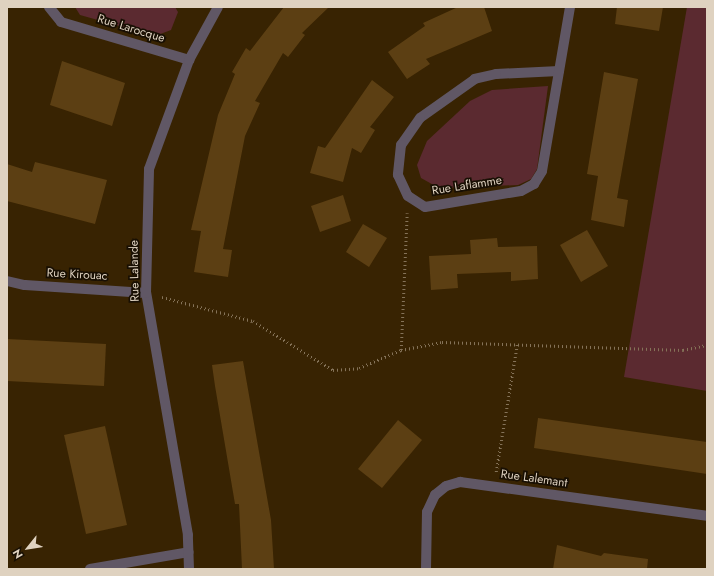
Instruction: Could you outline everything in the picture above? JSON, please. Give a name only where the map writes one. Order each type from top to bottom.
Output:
[{"type":"street","name":"Rue Larocque","points":[[50,7],[61,22],[189,60]]},
{"type":"street","name":"Rue Lalande","points":[[189,569],[188,552],[146,293],[149,169],[189,60],[218,7]]},
{"type":"street","name":"Rue Laflamme","points":[[408,196],[425,206],[521,191],[534,184],[542,171],[570,7]]},
{"type":"street","points":[[408,196],[398,175],[401,145],[420,118],[475,79],[496,74],[559,71]]},
{"type":"street","name":"Rue Kirouac","points":[[7,280],[25,285],[146,293]]},
{"type":"street","name":"Rue Lalemant","points":[[426,569],[427,512],[435,495],[446,486],[460,482],[707,516]]},
{"type":"street","points":[[90,569],[188,552]]},
{"type":"path","points":[[401,350],[408,196]]},
{"type":"path","points":[[146,293],[253,321],[333,370],[359,368],[401,350],[442,342],[682,350],[707,345]]},
{"type":"path","points":[[494,486],[517,345]]},
{"type":"shaded area","points":[[75,7],[175,7],[178,12],[171,30],[155,36],[80,15]]},
{"type":"shaded area","points":[[687,7],[707,7],[707,391],[624,377]]},
{"type":"shaded area","points":[[548,86],[537,169],[531,179],[518,185],[439,188],[421,178],[417,165],[427,141],[470,101],[492,90]]},
{"type":"building","points":[[284,7],[329,7],[302,33],[305,35],[288,57],[283,53],[255,101],[260,103],[245,136],[223,249],[232,250],[228,277],[194,272],[201,231],[191,230],[218,115],[235,74],[232,72],[246,48],[250,51]]},
{"type":"building","points":[[458,7],[484,7],[492,31],[426,59],[430,64],[407,79],[388,52],[425,26],[423,23]]},
{"type":"building","points":[[617,7],[663,7],[659,31],[615,24]]},
{"type":"building","points":[[62,61],[125,83],[112,126],[50,105]]},
{"type":"building","points":[[604,72],[638,79],[617,198],[628,200],[624,227],[591,220],[598,176],[587,174]]},
{"type":"building","points":[[372,80],[394,97],[370,127],[375,130],[361,153],[352,148],[343,182],[310,173],[318,146],[325,148]]},
{"type":"building","points":[[35,162],[107,180],[95,224],[7,201],[7,164],[32,172]]},
{"type":"building","points":[[343,195],[351,221],[320,232],[311,206]]},
{"type":"building","points":[[363,224],[387,238],[369,267],[346,252]]},
{"type":"building","points":[[587,230],[608,266],[581,282],[560,245]]},
{"type":"building","points":[[497,238],[498,247],[537,246],[538,279],[511,281],[511,272],[457,274],[458,288],[431,290],[429,256],[471,254],[470,240]]},
{"type":"building","points":[[7,339],[106,344],[104,386],[7,381]]},
{"type":"building","points":[[243,361],[271,520],[274,569],[242,569],[239,504],[235,504],[212,365]]},
{"type":"building","points":[[538,418],[707,442],[707,474],[534,448]]},
{"type":"building","points":[[398,420],[422,440],[382,488],[358,469]]},
{"type":"building","points":[[105,426],[127,525],[86,534],[64,435]]},
{"type":"building","points":[[557,545],[601,556],[604,553],[648,559],[647,569],[553,569]]}]
